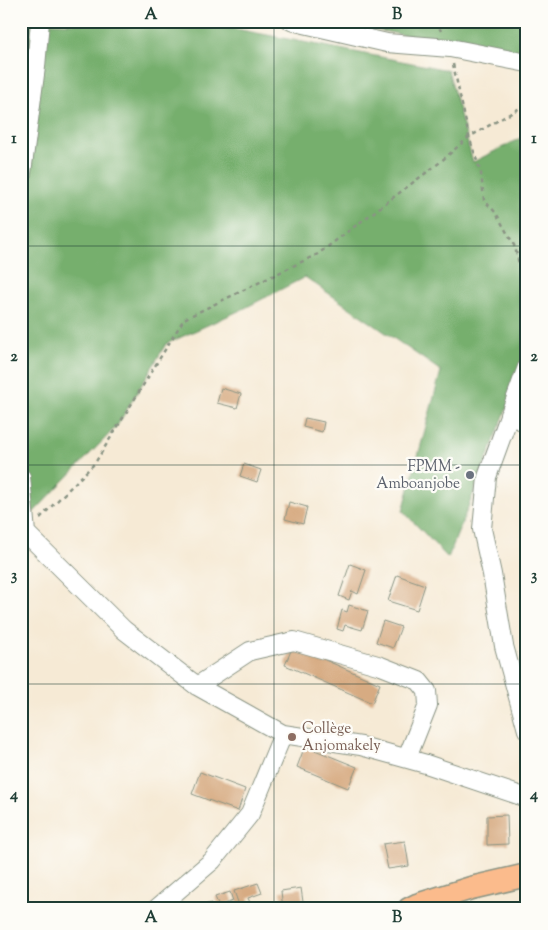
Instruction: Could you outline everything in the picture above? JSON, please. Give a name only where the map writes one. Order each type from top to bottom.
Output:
[{"type":"main road","points":[[409,909],[471,888],[527,875]]},
{"type":"street","points":[[21,180],[40,21]]},
{"type":"street","points":[[291,21],[387,43],[450,48],[527,62]]},
{"type":"street","points":[[527,367],[487,477],[482,529],[492,574],[504,646],[527,730]]},
{"type":"street","points":[[509,415],[527,423]]},
{"type":"street","points":[[21,477],[26,533],[124,630],[197,686],[282,734],[360,746],[407,758],[527,798]]},
{"type":"street","points":[[197,686],[250,651],[294,641],[381,666],[419,681],[427,691],[428,705],[407,758]]},
{"type":"street","points":[[156,909],[212,861],[250,814],[282,734]]},
{"type":"path","points":[[436,21],[450,48],[469,137],[480,173],[484,200],[496,212],[515,247],[527,297]]},
{"type":"path","points":[[26,533],[95,463],[184,318],[318,254],[439,163],[469,137],[527,104]]},
{"type":"green space","points":[[319,21],[527,21],[527,61],[388,32]]},
{"type":"green space","points":[[21,22],[231,28],[448,70],[473,162],[527,135],[527,357],[448,558],[403,511],[441,371],[305,277],[243,309],[166,344],[117,426],[32,514],[21,436]]},
{"type":"building","points":[[221,388],[241,394],[237,408],[217,403]]},
{"type":"building","points":[[305,418],[324,422],[322,432],[303,427]]},
{"type":"building","points":[[244,464],[261,470],[257,482],[240,476]]},
{"type":"building","points":[[289,502],[307,507],[303,524],[285,519]]},
{"type":"building","points":[[350,564],[366,570],[358,594],[352,591],[349,600],[339,596]]},
{"type":"building","points":[[397,575],[425,585],[417,610],[388,601]]},
{"type":"building","points":[[349,605],[368,611],[362,630],[345,625],[343,631],[337,629],[342,610],[347,612]]},
{"type":"building","points":[[383,621],[401,627],[393,648],[376,642]]},
{"type":"building","points":[[293,646],[380,684],[372,703],[285,665]]},
{"type":"building","points":[[305,746],[357,767],[348,788],[297,767]]},
{"type":"building","points":[[200,772],[245,789],[238,811],[192,794]]},
{"type":"building","points":[[507,815],[508,844],[487,845],[487,816]]},
{"type":"building","points":[[405,841],[409,866],[388,869],[383,844]]},
{"type":"building","points":[[258,883],[262,893],[248,898],[251,905],[240,908],[234,891]]},
{"type":"building","points":[[301,888],[304,909],[283,909],[281,891]]},
{"type":"building","points":[[230,892],[233,901],[219,906],[215,897]]},
{"type":"building","points":[[211,903],[213,909],[202,909],[201,906]]},
{"type":"place","name":"FPMM - Amboanjobe","points":[[470,475]]},
{"type":"place","name":"Collège Anjomakely","points":[[292,737]]}]
